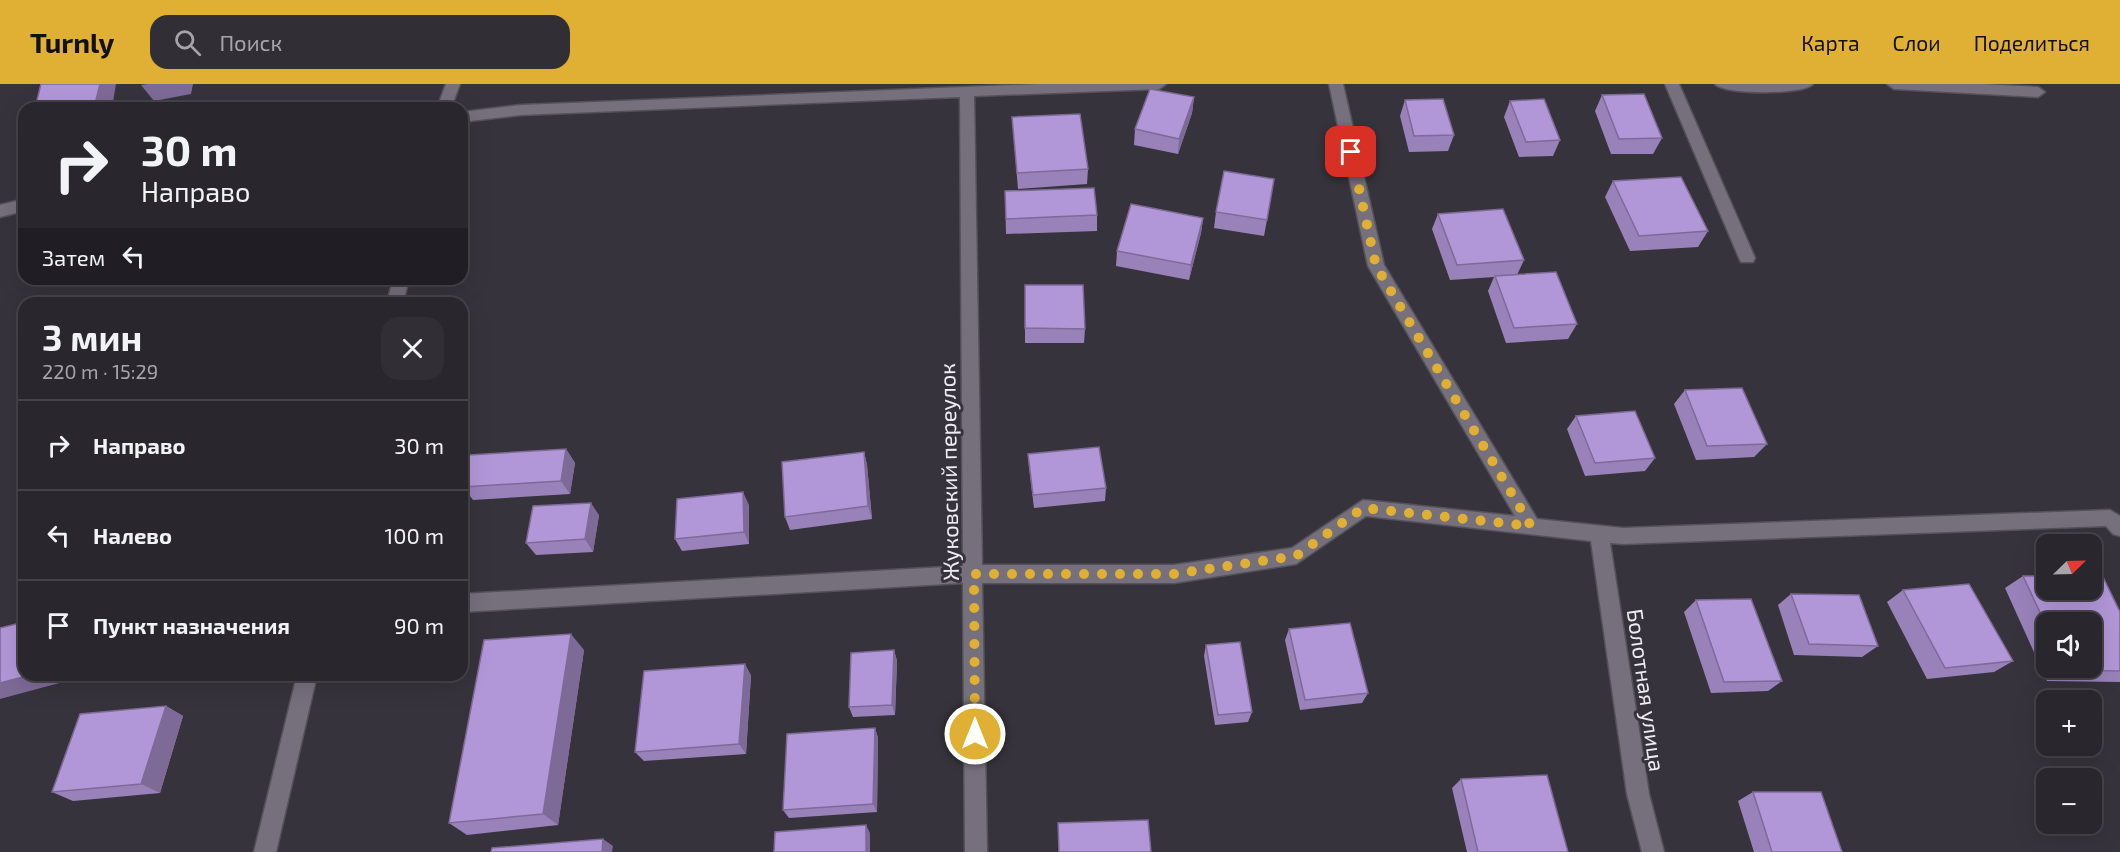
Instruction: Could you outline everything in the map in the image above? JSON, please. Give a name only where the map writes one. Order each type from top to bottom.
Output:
[{"type":"street","points":[[446,102],[453,84]]},
{"type":"street","points":[[468,116],[521,110],[1159,84]]},
{"type":"street","points":[[1336,84],[1376,266],[1531,526]]},
{"type":"street","points":[[1672,84],[1747,258]]},
{"type":"street","points":[[1722,84],[1763,88],[1806,84]]},
{"type":"street","points":[[1894,84],[2038,92]]},
{"type":"street","name":"Жуковский переулок","points":[[967,92],[976,852]]},
{"type":"street","points":[[0,211],[18,206]]},
{"type":"street","points":[[468,603],[974,574],[1174,574],[1296,556],[1363,508],[1623,536],[2110,518],[2120,528]]},
{"type":"street","name":"Болотная улица","points":[[1599,534],[1638,794],[1653,852]]},
{"type":"street","points":[[265,852],[306,681]]},
{"type":"building","points":[[41,84],[100,84],[96,102],[36,102]]},
{"type":"building","points":[[1150,89],[1194,97],[1179,139],[1135,129]]},
{"type":"building","points":[[1644,94],[1662,138],[1619,139],[1602,95]]},
{"type":"building","points":[[1443,99],[1454,135],[1414,136],[1405,100]]},
{"type":"building","points":[[1544,99],[1560,140],[1526,142],[1510,101]]},
{"type":"building","points":[[1080,114],[1088,169],[1017,173],[1012,117]]},
{"type":"building","points":[[1224,171],[1274,179],[1267,220],[1216,212]]},
{"type":"building","points":[[1681,177],[1708,231],[1639,236],[1613,181]]},
{"type":"building","points":[[1094,188],[1097,215],[1006,219],[1005,191]]},
{"type":"building","points":[[1131,204],[1203,218],[1191,265],[1117,251]]},
{"type":"building","points":[[1503,209],[1524,260],[1457,265],[1438,214]]},
{"type":"building","points":[[1556,272],[1577,324],[1514,328],[1495,276]]},
{"type":"building","points":[[1025,285],[1083,285],[1085,329],[1025,328]]},
{"type":"building","points":[[1742,388],[1767,444],[1707,446],[1685,390]]},
{"type":"building","points":[[1635,411],[1655,458],[1595,463],[1576,416]]},
{"type":"building","points":[[1099,447],[1106,488],[1033,495],[1028,454]]},
{"type":"building","points":[[566,449],[561,481],[468,487],[469,455]]},
{"type":"building","points":[[864,452],[868,506],[785,517],[782,462]]},
{"type":"building","points":[[743,492],[744,532],[675,539],[677,499]]},
{"type":"building","points":[[591,503],[585,539],[526,543],[533,506]]},
{"type":"building","points":[[2023,576],[2036,576],[2036,600],[2102,600],[2103,577],[2120,612],[2120,671],[2102,671],[2102,612],[2040,612]]},
{"type":"building","points":[[1969,584],[2013,661],[1945,668],[1903,590]]},
{"type":"building","points":[[1791,594],[1859,595],[1878,646],[1809,644]]},
{"type":"building","points":[[1751,599],[1782,681],[1724,682],[1696,600]]},
{"type":"building","points":[[1350,623],[1368,693],[1305,700],[1289,629]]},
{"type":"building","points":[[18,624],[18,678],[0,683],[0,628]]},
{"type":"building","points":[[571,634],[543,814],[449,823],[484,640]]},
{"type":"building","points":[[1240,642],[1252,712],[1218,715],[1206,645]]},
{"type":"building","points":[[894,650],[892,705],[849,707],[851,653]]},
{"type":"building","points":[[745,664],[739,744],[635,752],[644,671]]},
{"type":"building","points":[[166,706],[141,784],[52,792],[80,714]]},
{"type":"building","points":[[875,728],[873,804],[783,810],[787,734]]},
{"type":"building","points":[[1547,775],[1568,852],[1478,852],[1461,779]]},
{"type":"building","points":[[1753,792],[1821,792],[1842,852],[1772,852]]},
{"type":"building","points":[[1148,820],[1151,852],[1059,852],[1058,823]]},
{"type":"building","points":[[866,825],[866,852],[774,852],[775,832]]},
{"type":"building","points":[[603,839],[602,852],[491,852],[492,848]]},
{"type":"route","points":[[975,734],[974,574],[1174,574],[1296,556],[1363,508],[1531,526],[1376,266],[1351,152]]}]
